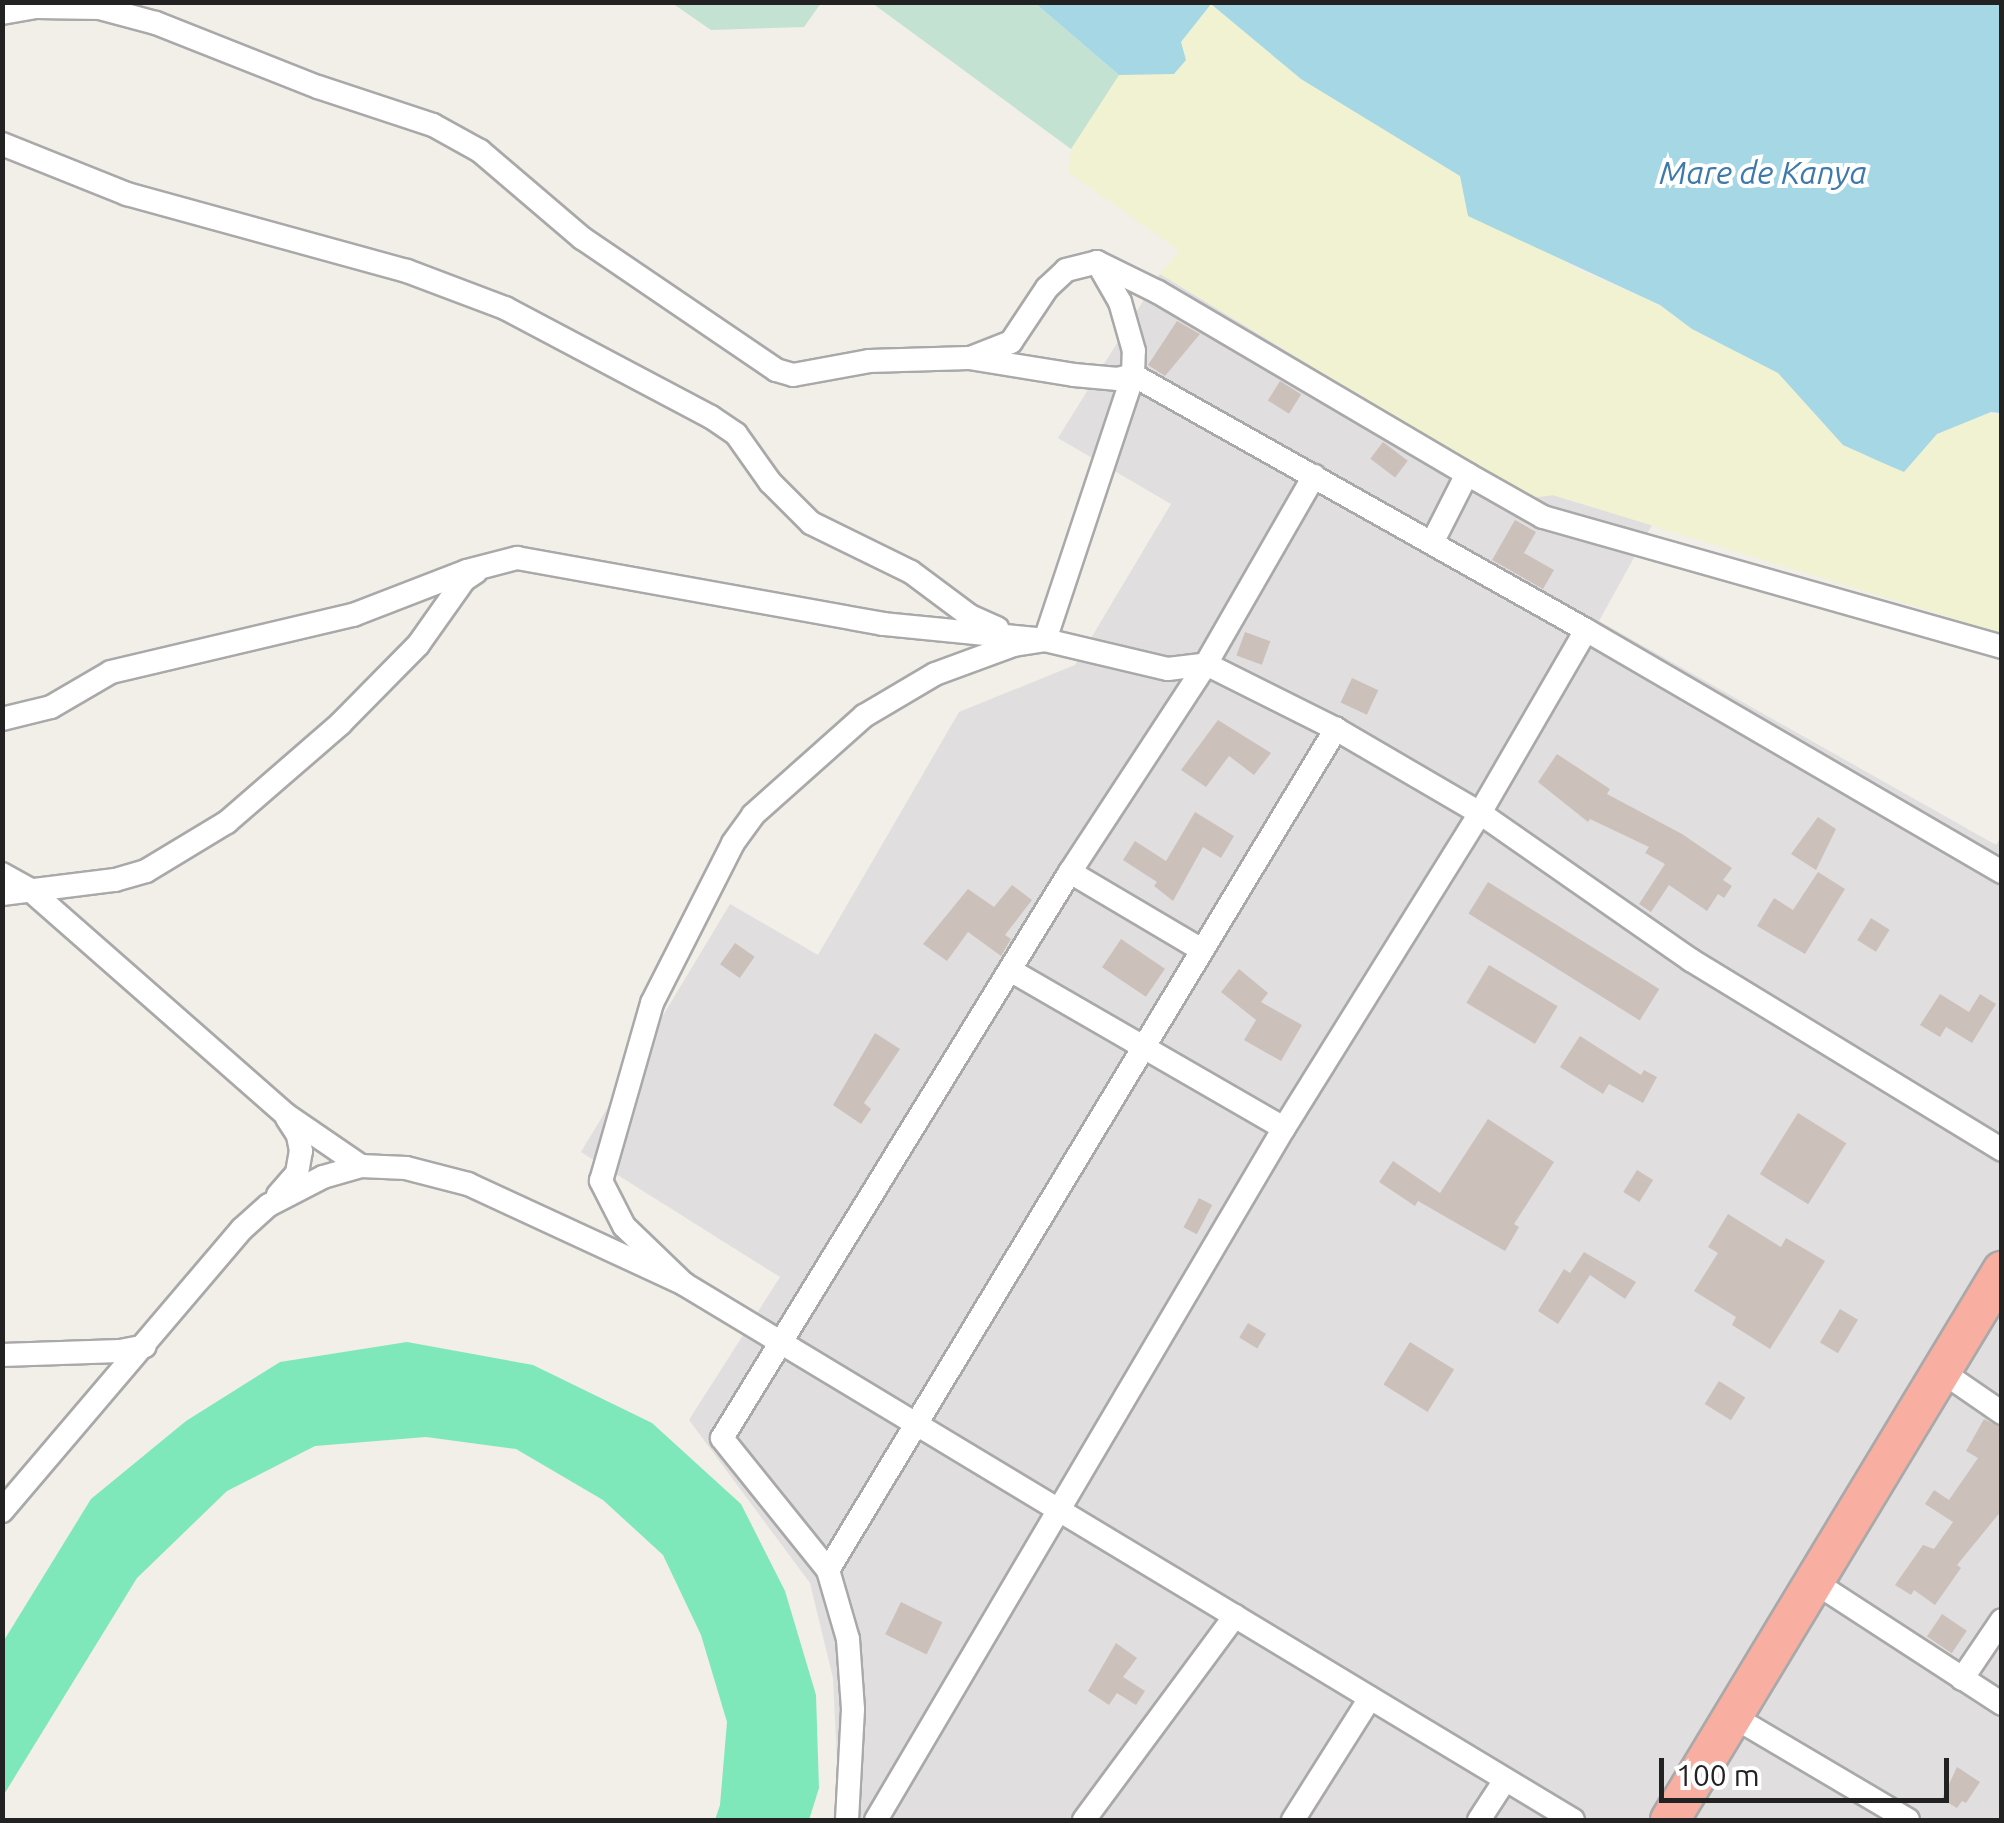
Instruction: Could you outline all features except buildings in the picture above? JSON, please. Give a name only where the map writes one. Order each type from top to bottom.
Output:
[{"type":"highway","points":[[1670,1820],[2002,1271]]},
{"type":"street","points":[[2,13],[38,6],[100,8],[156,23],[318,88],[433,125],[480,151],[582,238],[776,370],[793,375],[869,362],[969,358],[1074,375],[1118,379],[1133,375],[1586,630],[2002,872]]},
{"type":"street","points":[[2,144],[127,194],[407,271],[505,308],[711,416],[736,434],[770,482],[811,522],[911,572],[970,616],[1009,634]]},
{"type":"street","points":[[969,358],[1011,342],[1048,288],[1066,270],[1096,262],[1158,292],[1543,518],[2002,647]]},
{"type":"street","points":[[1045,640],[1133,375],[1134,351],[1120,302],[1096,262]]},
{"type":"street","points":[[1432,543],[1467,474]]},
{"type":"street","points":[[847,1820],[852,1709],[848,1639],[828,1570],[722,1438],[1070,872],[1206,664],[1314,476]]},
{"type":"street","points":[[2,719],[51,708],[111,672],[353,615],[487,564],[518,558],[883,624],[1045,640],[1168,669],[1206,664],[1336,729],[1480,813],[1691,960],[2002,1150]]},
{"type":"street","points":[[2,894],[115,880],[146,871],[227,822],[340,724],[418,645],[464,580],[487,564]]},
{"type":"street","points":[[876,1820],[1284,1128],[1480,813],[1586,630]]},
{"type":"street","points":[[684,1284],[624,1226],[601,1181],[652,1003],[733,843],[753,815],[864,716],[935,674],[1014,645],[1045,640]]},
{"type":"street","points":[[828,1570],[1336,729]]},
{"type":"street","points":[[1070,872],[1202,950]]},
{"type":"street","points":[[2,874],[30,889],[285,1114],[360,1166]]},
{"type":"street","points":[[1010,970],[1284,1128]]},
{"type":"street","points":[[2,1512],[242,1229],[270,1205],[297,1173],[298,1135],[285,1114]]},
{"type":"street","points":[[270,1205],[324,1177],[360,1166],[406,1168],[468,1184],[684,1284],[1573,1820]]},
{"type":"street","points":[[2,1355],[120,1351],[145,1346]]},
{"type":"street","points":[[1941,1371],[2002,1412]]},
{"type":"street","points":[[1816,1583],[2002,1704]]},
{"type":"street","points":[[1084,1820],[1235,1616]]},
{"type":"street","points":[[1962,1679],[2002,1620]]},
{"type":"street","points":[[1293,1820],[1370,1698]]},
{"type":"street","points":[[1734,1717],[1908,1820]]},
{"type":"street","points":[[1480,1820],[1506,1780]]},
{"type":"shaded area","points":[[1160,274],[1528,498],[1553,495],[1652,525],[1599,621],[1996,845],[2001,837],[2001,1820],[832,1820],[839,1799],[833,1678],[810,1583],[689,1420],[780,1277],[581,1152],[730,904],[818,955],[959,712],[1075,665],[1171,504],[1058,438]]},
{"type":"green space","points":[[672,3],[821,3],[804,27],[711,30]]},
{"type":"green space","points":[[872,3],[1035,3],[1119,75],[1071,149]]},
{"type":"green space","points":[[1210,3],[1301,79],[1460,176],[1574,268],[1660,305],[1692,329],[1778,373],[1843,445],[1904,472],[1937,434],[1986,414],[2001,415],[2001,633],[1553,495],[1529,498],[1160,274],[1180,251],[1068,172],[1071,149],[1119,75],[1174,73],[1181,42]]},
{"type":"green space","points":[[407,1342],[533,1365],[652,1423],[741,1504],[785,1591],[816,1695],[819,1788],[809,1820],[715,1820],[720,1805],[727,1722],[701,1635],[663,1555],[603,1500],[516,1449],[426,1437],[315,1446],[227,1491],[137,1578],[3,1796],[3,1642],[91,1499],[186,1421],[280,1362]]},
{"type":"water","name":"Mare de Kanya","points":[[1035,3],[2001,3],[2001,413],[1991,412],[1937,434],[1904,472],[1843,445],[1778,373],[1692,329],[1660,305],[1468,216],[1460,176],[1301,79],[1211,4],[1181,42],[1186,60],[1174,74],[1119,75]]}]
